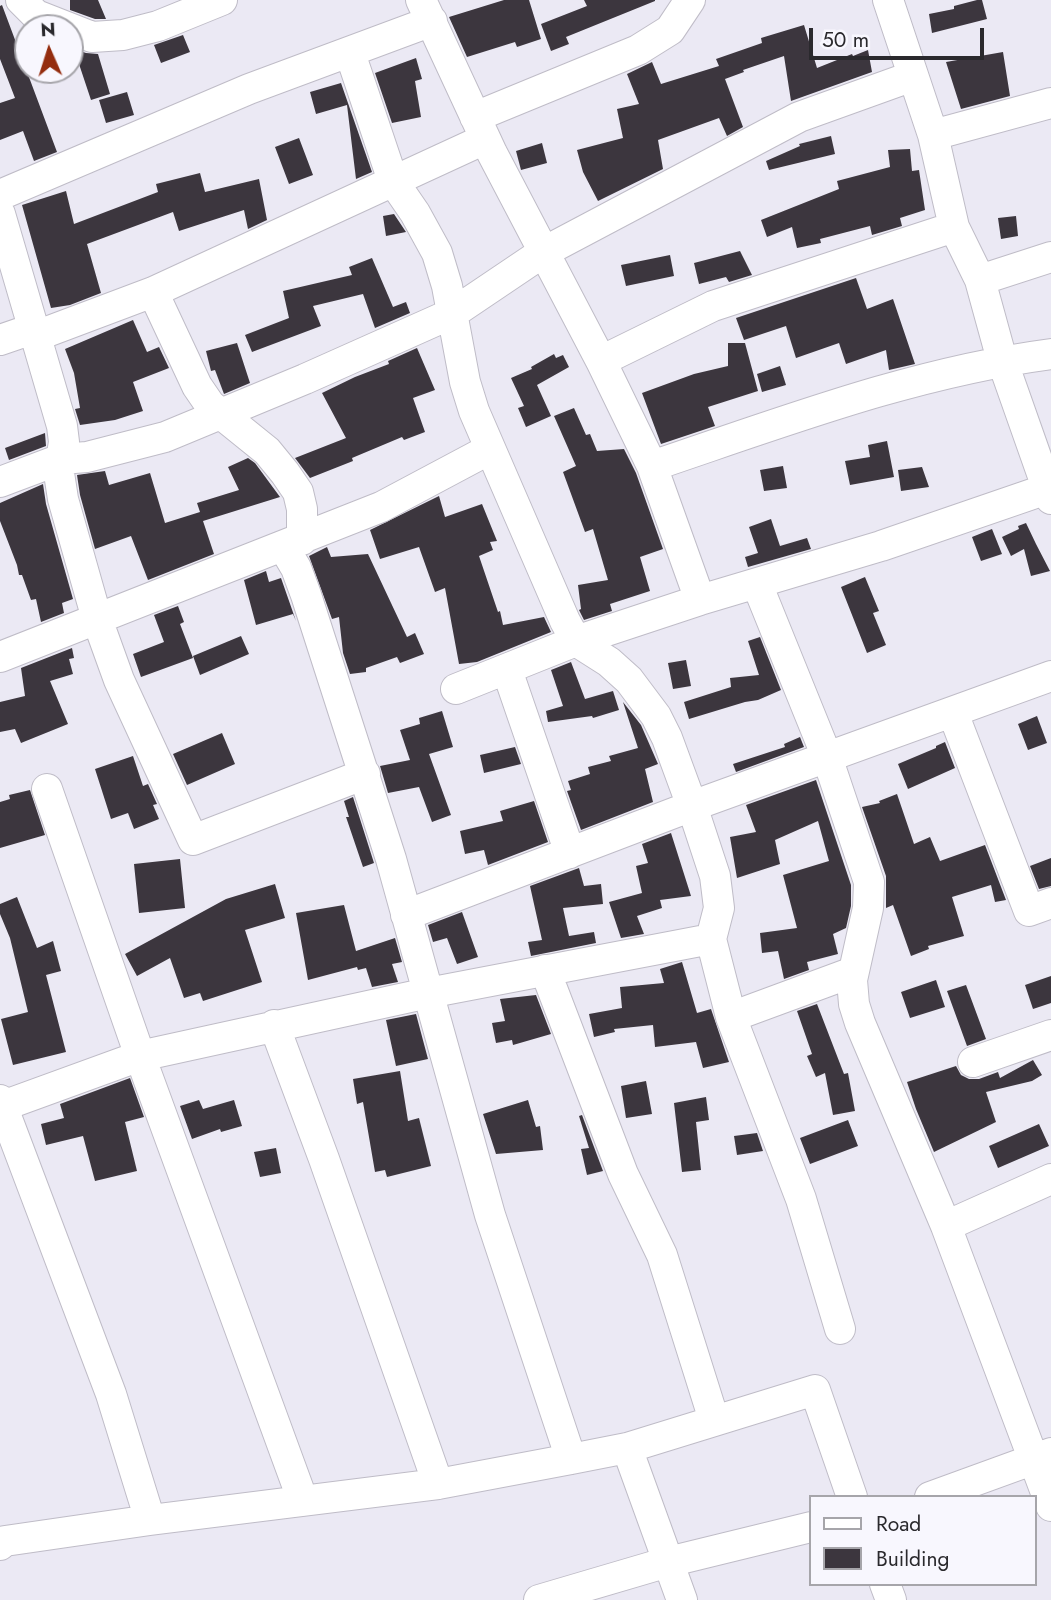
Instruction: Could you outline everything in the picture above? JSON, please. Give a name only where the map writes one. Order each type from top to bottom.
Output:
[{"type":"street","points":[[21,0],[36,15],[92,37],[123,35],[158,26],[222,0]]},
{"type":"street","points":[[0,340],[35,332],[153,292],[393,181],[480,128],[638,50],[670,30],[690,0]]},
{"type":"street","points":[[456,689],[576,641],[700,600],[1049,494],[1002,360],[980,280],[954,227],[933,135],[913,76],[893,1]]},
{"type":"street","points":[[0,195],[249,89],[350,53],[426,10],[480,128],[542,253],[601,361],[652,466],[700,600]]},
{"type":"street","points":[[350,53],[393,181],[437,253],[453,313],[465,382],[490,449],[565,621],[576,641],[609,662],[643,696],[667,738],[692,806],[716,887],[719,908],[711,939],[731,1017],[800,1199],[840,1329]]},
{"type":"street","points":[[0,482],[61,459],[88,457],[165,437],[453,313],[542,253],[799,117],[913,76]]},
{"type":"street","points":[[933,135],[1051,103]]},
{"type":"street","points":[[0,214],[62,426],[64,442],[59,473],[63,499],[97,619],[119,680],[193,840],[365,774]]},
{"type":"street","points":[[601,361],[713,306],[954,227]]},
{"type":"street","points":[[980,280],[1051,257]]},
{"type":"street","points":[[153,292],[197,386],[209,405],[267,451],[298,492],[302,509],[293,543],[296,568],[365,774],[490,1215],[571,1459]]},
{"type":"street","points":[[652,466],[853,399],[1002,360],[1051,354]]},
{"type":"street","points":[[0,657],[381,507],[490,449]]},
{"type":"street","points":[[757,584],[827,757],[869,882],[869,908],[853,972],[854,1004],[860,1023],[1043,1457],[1051,1506]]},
{"type":"street","points":[[506,670],[569,853]]},
{"type":"street","points":[[406,915],[692,806],[1051,676]]},
{"type":"street","points":[[953,713],[1029,911],[1051,903]]},
{"type":"street","points":[[47,789],[140,1056],[303,1501]]},
{"type":"street","points":[[150,1520],[111,1394],[1,1104],[140,1056],[428,993],[711,939]]},
{"type":"street","points":[[545,970],[623,1174],[662,1255],[714,1420]]},
{"type":"street","points":[[731,1017],[853,972]]},
{"type":"street","points":[[274,1025],[438,1484]]},
{"type":"street","points":[[973,1062],[1051,1035]]},
{"type":"street","points":[[946,1226],[1051,1179]]},
{"type":"street","points":[[2,1536],[438,1484],[627,1448],[815,1390],[851,1495]]},
{"type":"street","points":[[627,1448],[682,1600]]},
{"type":"street","points":[[936,1495],[1043,1457]]},
{"type":"street","points":[[539,1600],[668,1562],[810,1527]]},
{"type":"building","points":[[70,0],[98,0],[106,19],[95,19],[70,10]]},
{"type":"building","points":[[504,0],[529,0],[541,39],[517,47],[515,42],[467,57],[449,17]]},
{"type":"building","points":[[584,0],[655,1],[566,37],[569,44],[551,51],[541,24],[587,6]]},
{"type":"building","points":[[982,0],[987,19],[932,33],[929,14],[954,9],[954,6]]},
{"type":"building","points":[[2,5],[14,37],[14,84],[32,84],[57,152],[34,161],[23,131],[0,140],[0,103],[15,98],[0,59]]},
{"type":"building","points":[[804,25],[817,68],[868,50],[872,72],[791,101],[784,56],[743,70],[744,72],[725,79],[743,127],[727,136],[719,118],[658,140],[663,169],[598,201],[583,172],[577,150],[623,138],[617,109],[639,104],[627,74],[652,62],[661,84],[719,66],[716,59],[762,43],[761,38]]},
{"type":"building","points":[[183,35],[190,52],[161,63],[154,45]]},
{"type":"building","points":[[84,52],[98,54],[110,94],[91,100],[84,79]]},
{"type":"building","points":[[1003,52],[1010,96],[961,109],[946,62]]},
{"type":"building","points":[[416,58],[422,79],[415,81],[421,117],[392,123],[375,73]]},
{"type":"building","points":[[341,83],[372,172],[356,179],[347,105],[316,114],[310,92]]},
{"type":"building","points":[[127,92],[134,115],[106,123],[99,100]]},
{"type":"building","points":[[831,136],[835,154],[769,170],[766,161],[800,146],[799,144]]},
{"type":"building","points":[[299,138],[313,175],[289,184],[275,147]]},
{"type":"building","points":[[542,143],[547,163],[521,170],[516,151]]},
{"type":"building","points":[[910,149],[912,171],[919,170],[925,210],[900,218],[902,226],[872,235],[870,226],[820,239],[821,243],[797,248],[792,227],[767,237],[761,220],[839,189],[837,181],[890,167],[888,150]]},
{"type":"building","points":[[200,173],[205,192],[259,179],[267,220],[248,229],[244,210],[179,231],[173,212],[87,244],[101,293],[70,305],[51,308],[22,205],[66,191],[74,224],[158,192],[156,184]]},
{"type":"building","points":[[394,214],[406,232],[386,236],[383,216]]},
{"type":"building","points":[[1016,216],[1018,236],[1001,239],[998,218]]},
{"type":"building","points":[[740,251],[752,275],[729,282],[726,277],[699,284],[694,263]]},
{"type":"building","points":[[670,255],[674,276],[626,286],[621,265]]},
{"type":"building","points":[[372,258],[393,307],[406,302],[410,313],[375,328],[363,294],[313,306],[321,326],[252,352],[245,335],[289,318],[283,291],[352,275],[349,267]]},
{"type":"building","points":[[856,278],[867,309],[893,299],[915,364],[889,370],[886,350],[846,364],[839,343],[796,358],[786,326],[744,340],[736,318]]},
{"type":"building","points":[[133,320],[147,352],[159,347],[169,368],[133,382],[143,411],[115,420],[80,425],[75,409],[80,408],[74,373],[65,349]]},
{"type":"building","points":[[237,343],[250,383],[224,394],[215,370],[211,371],[206,351]]},
{"type":"building","points":[[728,343],[745,343],[758,391],[708,407],[715,426],[661,444],[642,393],[694,374],[728,366]]},
{"type":"building","points":[[417,348],[435,390],[413,398],[425,432],[404,440],[402,437],[310,478],[295,458],[346,438],[322,393],[389,364],[388,361]]},
{"type":"building","points":[[554,354],[556,358],[563,355],[569,367],[537,385],[551,416],[526,427],[518,408],[524,406],[511,378],[532,369],[531,367]]},
{"type":"building","points":[[780,366],[786,385],[762,392],[757,374]]},
{"type":"building","points":[[574,408],[586,435],[590,434],[597,451],[624,449],[636,473],[663,549],[640,557],[650,591],[610,604],[612,611],[584,620],[579,610],[578,585],[608,580],[593,529],[585,532],[563,472],[576,466],[554,416]]},
{"type":"building","points":[[45,433],[46,446],[9,460],[5,448]]},
{"type":"building","points":[[887,441],[894,477],[850,485],[845,461],[870,457],[868,445]]},
{"type":"building","points":[[248,458],[255,463],[280,497],[203,521],[214,554],[148,580],[131,536],[95,549],[77,475],[105,471],[109,485],[150,473],[165,523],[200,512],[197,503],[239,490],[228,467]]},
{"type":"building","points":[[783,466],[787,488],[764,491],[760,470]]},
{"type":"building","points":[[922,467],[929,487],[901,491],[898,470]]},
{"type":"building","points":[[43,484],[46,504],[73,599],[62,603],[64,613],[41,622],[36,599],[31,600],[22,575],[19,575],[0,521],[0,503]]},
{"type":"building","points":[[439,496],[445,517],[482,504],[497,541],[490,542],[493,550],[479,556],[503,625],[544,617],[551,632],[477,662],[459,664],[445,588],[435,592],[419,547],[380,559],[370,530]]},
{"type":"building","points":[[771,519],[780,546],[807,538],[811,549],[748,567],[745,557],[758,553],[749,527]]},
{"type":"building","points":[[1026,523],[1050,571],[1031,576],[1024,549],[1011,556],[1002,537]]},
{"type":"building","points":[[992,529],[1002,554],[981,561],[972,537]]},
{"type":"building","points":[[327,547],[331,557],[368,554],[407,637],[415,633],[424,654],[400,663],[397,657],[366,668],[366,672],[350,674],[343,653],[339,617],[332,619],[309,556]]},
{"type":"building","points":[[266,571],[269,582],[281,578],[296,621],[293,614],[256,625],[244,580]]},
{"type":"building","points":[[865,577],[879,611],[873,613],[886,645],[867,653],[841,587]]},
{"type":"building","points":[[178,606],[184,622],[180,624],[193,658],[141,677],[133,654],[164,642],[154,615]]},
{"type":"building","points":[[241,636],[249,654],[200,675],[193,656]]},
{"type":"building","points":[[760,637],[781,690],[758,700],[689,719],[684,702],[731,687],[730,678],[759,675],[748,641]]},
{"type":"building","points":[[72,648],[74,658],[69,659],[73,674],[50,681],[68,724],[21,743],[15,729],[0,732],[0,702],[25,696],[21,668]]},
{"type":"building","points":[[686,660],[691,686],[673,689],[668,663]]},
{"type":"building","points":[[571,662],[585,699],[613,691],[619,710],[593,718],[548,722],[546,711],[563,706],[551,670]]},
{"type":"building","points":[[623,702],[641,725],[658,764],[645,769],[653,802],[581,830],[567,791],[571,790],[568,781],[590,774],[588,767],[611,761],[609,756],[638,748]]},
{"type":"building","points":[[442,711],[453,747],[429,754],[451,815],[432,822],[419,787],[388,793],[380,766],[410,760],[400,730],[420,724],[419,718]]},
{"type":"building","points":[[1037,716],[1047,743],[1028,750],[1018,724]]},
{"type":"building","points":[[222,733],[235,764],[187,785],[173,754]]},
{"type":"building","points":[[800,737],[804,747],[736,772],[733,764],[785,747],[784,744]]},
{"type":"building","points":[[945,742],[955,768],[908,789],[898,764]]},
{"type":"building","points":[[515,747],[521,764],[484,773],[480,755]]},
{"type":"building","points":[[133,756],[143,786],[148,784],[157,804],[153,805],[159,819],[134,829],[128,813],[111,819],[95,769]]},
{"type":"building","points":[[816,780],[851,885],[851,906],[846,928],[833,934],[838,954],[807,962],[809,970],[784,979],[778,951],[762,953],[760,933],[797,928],[783,875],[829,861],[818,821],[775,840],[780,864],[737,878],[730,837],[756,832],[746,805]]},
{"type":"building","points":[[30,790],[45,835],[0,848],[0,802],[10,799],[9,795]]},
{"type":"building","points":[[897,794],[914,844],[930,837],[940,861],[985,845],[1006,900],[995,902],[991,885],[952,897],[964,936],[928,946],[929,949],[911,956],[893,905],[886,908],[886,876],[862,807],[880,803],[879,801]]},
{"type":"building","points":[[353,797],[374,863],[363,867],[346,817],[349,817],[344,801]]},
{"type":"building","points":[[534,801],[548,842],[488,865],[484,850],[465,854],[460,831],[503,821],[500,811]]},
{"type":"building","points":[[671,833],[691,896],[660,900],[662,908],[637,916],[644,934],[621,938],[609,902],[642,893],[636,866],[648,863],[642,844]]},
{"type":"building","points":[[1051,858],[1051,886],[1039,889],[1030,866]]},
{"type":"building","points":[[180,859],[185,908],[139,913],[134,864]]},
{"type":"building","points":[[579,868],[584,886],[601,884],[603,904],[563,908],[569,936],[594,932],[596,943],[531,956],[528,942],[542,940],[530,886]]},
{"type":"building","points":[[275,884],[285,918],[245,930],[262,982],[203,1001],[200,993],[184,998],[170,958],[137,976],[125,954],[226,899]]},
{"type":"building","points":[[17,897],[37,948],[53,941],[61,971],[46,975],[66,1052],[13,1065],[1,1019],[28,1012],[10,938],[0,914],[0,904]]},
{"type":"building","points":[[344,905],[356,951],[395,938],[402,962],[392,964],[398,982],[372,987],[366,968],[358,970],[357,967],[308,980],[296,913]]},
{"type":"building","points":[[462,912],[478,957],[457,964],[447,938],[433,942],[428,925]]},
{"type":"building","points":[[682,962],[697,1013],[711,1009],[729,1062],[703,1068],[696,1042],[655,1047],[653,1025],[614,1029],[615,1032],[594,1037],[589,1014],[622,1008],[620,987],[664,983],[660,969]]},
{"type":"building","points":[[1051,976],[1051,1003],[1033,1009],[1025,985]]},
{"type":"building","points":[[936,980],[945,1007],[910,1018],[901,992]]},
{"type":"building","points":[[966,985],[986,1039],[967,1046],[947,991]]},
{"type":"building","points":[[536,995],[551,1034],[513,1045],[512,1040],[496,1043],[492,1023],[505,1021],[500,999]]},
{"type":"building","points":[[817,1004],[844,1074],[848,1073],[855,1111],[833,1115],[825,1073],[816,1077],[807,1056],[812,1054],[797,1011]]},
{"type":"building","points":[[416,1014],[428,1059],[396,1066],[386,1020]]},
{"type":"building","points":[[1033,1060],[1042,1075],[1032,1081],[986,1092],[996,1122],[934,1152],[907,1082],[956,1066],[961,1075],[969,1079],[979,1079],[998,1072],[1000,1078]]},
{"type":"building","points":[[400,1071],[408,1121],[419,1118],[431,1166],[387,1177],[385,1170],[375,1172],[363,1102],[357,1104],[353,1079]]},
{"type":"building","points":[[130,1078],[144,1117],[125,1122],[137,1171],[95,1181],[83,1136],[46,1145],[41,1124],[64,1118],[60,1104]]},
{"type":"building","points":[[646,1081],[652,1114],[626,1118],[621,1086]]},
{"type":"building","points":[[706,1097],[709,1120],[696,1122],[701,1170],[682,1172],[674,1103]]},
{"type":"building","points":[[199,1100],[203,1109],[234,1100],[242,1126],[221,1132],[220,1129],[192,1139],[180,1106]]},
{"type":"building","points":[[528,1100],[536,1127],[540,1126],[543,1150],[496,1154],[483,1114]]},
{"type":"building","points":[[582,1115],[603,1171],[587,1175],[581,1149],[589,1148],[579,1116]]},
{"type":"building","points":[[848,1120],[858,1146],[810,1164],[800,1138]]},
{"type":"building","points":[[1039,1124],[1049,1146],[998,1168],[989,1146]]},
{"type":"building","points":[[757,1133],[763,1151],[737,1155],[734,1136]]},
{"type":"building","points":[[276,1148],[281,1173],[260,1177],[254,1152]]}]
